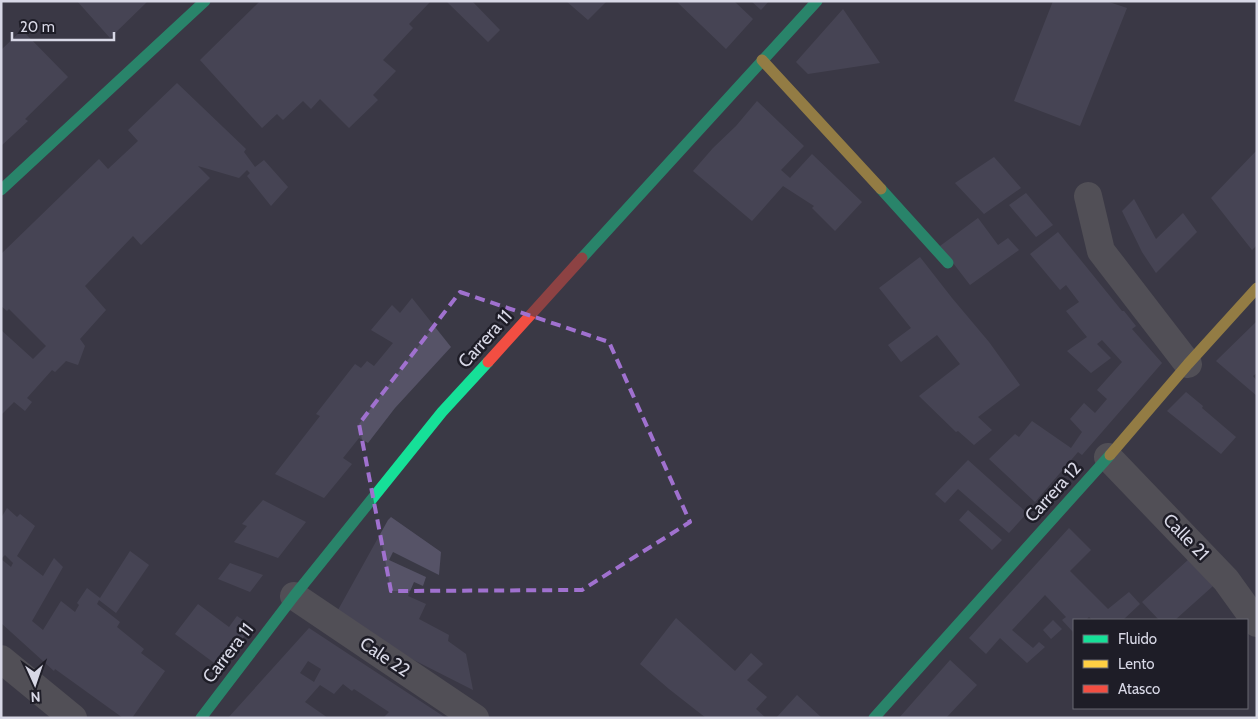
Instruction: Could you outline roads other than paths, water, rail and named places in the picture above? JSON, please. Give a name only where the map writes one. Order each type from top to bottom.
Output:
[{"type":"street","points":[[1,190],[205,1]]},
{"type":"street","name":"Carrera 11","points":[[201,718],[294,596],[442,412],[817,1]]},
{"type":"street","points":[[762,60],[948,263]]},
{"type":"street","points":[[1088,196],[1101,251],[1188,364]]},
{"type":"street","name":"Carrera 12","points":[[874,718],[1257,288]]},
{"type":"street","name":"Calle 21","points":[[1108,457],[1226,580],[1257,623]]},
{"type":"street","name":"Cale 22","points":[[294,596],[475,718]]},
{"type":"street","points":[[1,659],[73,718]]}]
